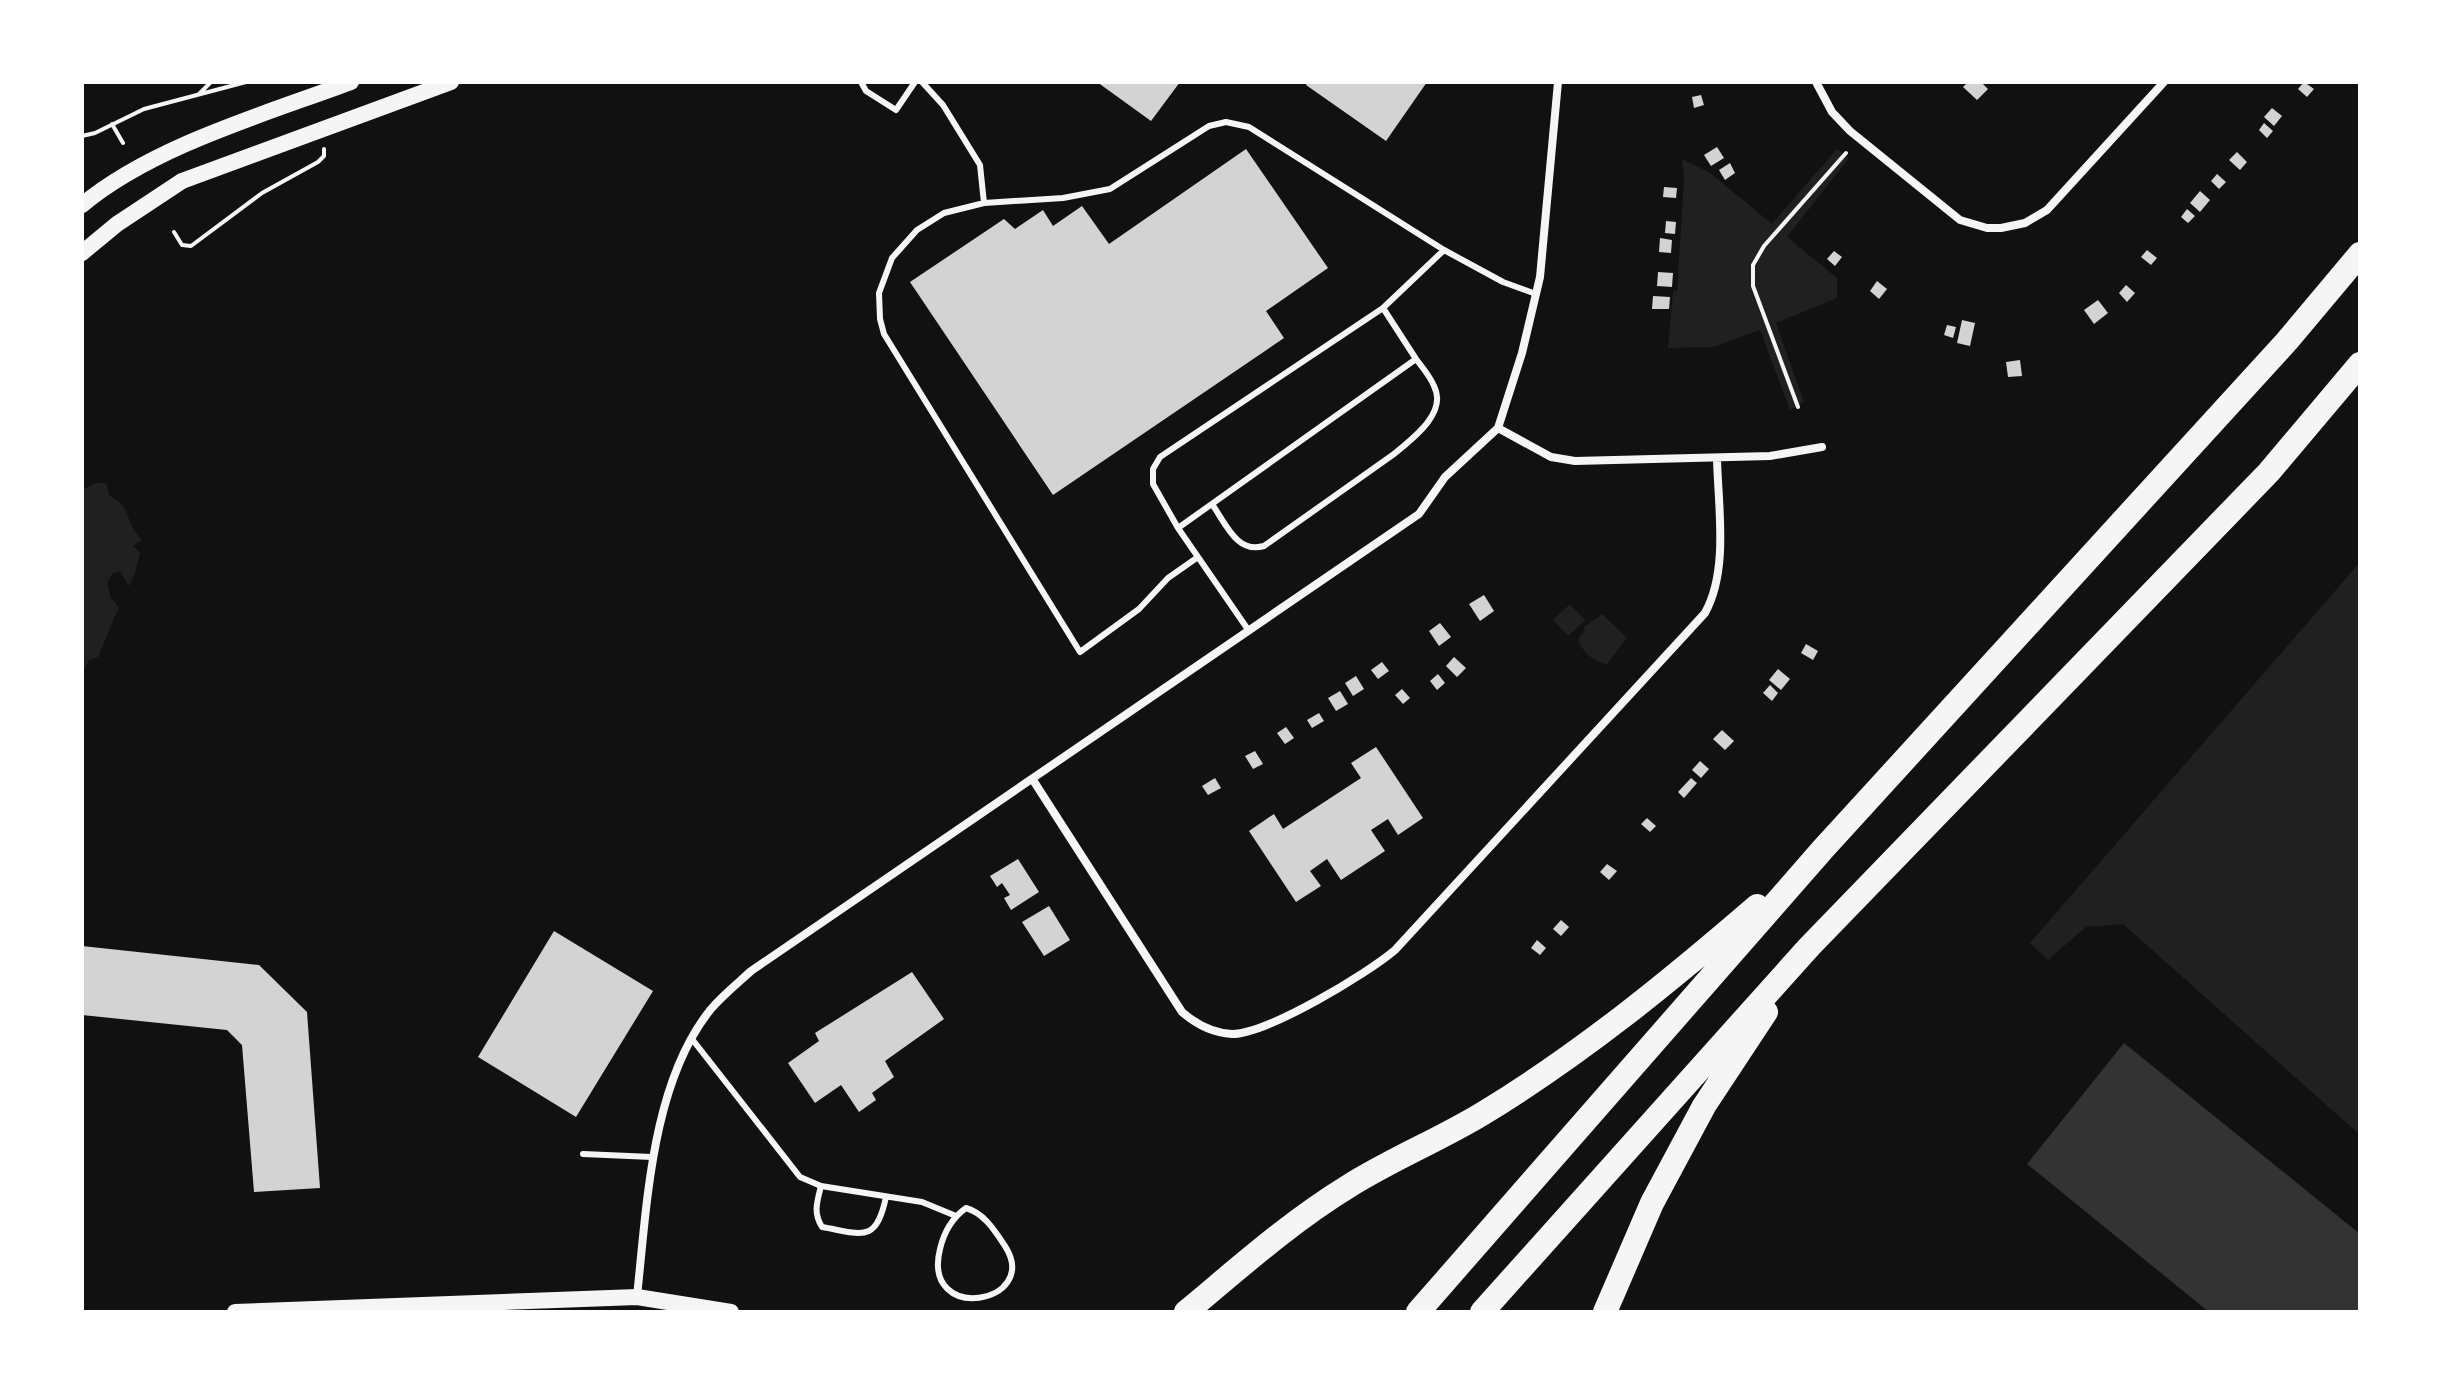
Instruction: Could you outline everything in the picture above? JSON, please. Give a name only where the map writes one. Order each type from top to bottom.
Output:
[{"type":"highway","points":[[1418,1312],[1823,849],[2287,341],[2360,254]]},
{"type":"highway","points":[[1482,1312],[1809,947],[2269,472],[2360,364]]},
{"type":"highway","points":[[1186,1312],[1322,1203],[1378,1168],[1481,1115],[1665,986],[1823,849]]},
{"type":"highway","points":[[1605,1312],[1652,1203],[1704,1106],[1809,947]]},
{"type":"main road","points":[[82,205],[148,163],[203,138],[351,82]]},
{"type":"main road","points":[[82,253],[117,224],[182,181],[451,82]]},
{"type":"main road","points":[[235,1312],[636,1304],[731,1312]]},
{"type":"street","points":[[636,1304],[652,1157],[682,1055],[711,1009],[751,971],[1419,514],[1445,477],[1498,428],[1522,353],[1540,277],[1558,82]]},
{"type":"street","points":[[1816,82],[1824,100],[1841,122],[1948,212],[1973,224],[2001,228],[2025,223],[2047,210],[2164,82]]},
{"type":"street","points":[[1498,428],[1540,452],[1563,459],[1770,456],[1822,447]]},
{"type":"street","points":[[1033,780],[1182,1012],[1206,1028],[1219,1032],[1246,1032],[1271,1024],[1368,969],[1395,950],[1705,613],[1715,590],[1719,563],[1717,458]]},
{"type":"lane","points":[[861,82],[866,91],[896,110],[915,82]]},
{"type":"lane","points":[[922,82],[943,105],[980,165],[984,203]]},
{"type":"lane","points":[[1198,557],[1168,578],[1139,609],[1080,652],[884,334],[879,293],[892,258],[917,230],[944,213],[984,203],[1063,198],[1110,189],[1209,126],[1226,122],[1249,127],[1444,250],[1503,282],[1536,294]]},
{"type":"lane","points":[[1249,631],[1178,528],[1153,484],[1153,469],[1160,457],[1383,308],[1444,250]]},
{"type":"lane","points":[[1212,504],[1241,546],[1252,550],[1264,546],[1394,454],[1429,420],[1438,398],[1435,387],[1383,308]]},
{"type":"lane","points":[[1178,528],[1416,359]]},
{"type":"lane","points":[[692,1039],[800,1177],[821,1186],[922,1202],[956,1216]]},
{"type":"lane","points":[[583,1154],[652,1157]]},
{"type":"lane","points":[[821,1186],[816,1208],[822,1227],[869,1232],[878,1225],[886,1197]]},
{"type":"lane","points":[[966,1208],[984,1217],[1007,1250],[1012,1266],[1010,1281],[984,1298],[969,1299],[952,1292],[942,1282],[937,1267],[940,1250],[956,1216],[966,1208]]},
{"type":"path","points":[[198,95],[211,82]]},
{"type":"path","points":[[82,136],[95,133],[144,109],[246,82]]},
{"type":"path","points":[[112,124],[123,143]]},
{"type":"path","points":[[174,232],[182,245],[191,246],[262,193],[318,162],[324,156],[324,148]]},
{"type":"path","points":[[1798,407],[1756,295],[1752,281],[1753,265],[1764,246],[1846,153]]},
{"type":"shaded area","points":[[1837,149],[1849,158],[1787,237],[1837,278],[1837,298],[1776,323],[1804,402],[1790,410],[1760,330],[1713,347],[1668,348],[1673,291],[1677,291],[1684,178],[1682,159],[1709,172],[1772,224]]},
{"type":"shaded area","points":[[95,483],[106,483],[110,496],[122,505],[142,540],[133,546],[140,553],[129,586],[120,571],[112,574],[107,583],[111,598],[119,607],[98,657],[89,660],[82,673],[82,490]]},
{"type":"shaded area","points":[[2360,562],[2360,1135],[2123,924],[2086,927],[2048,960],[2030,943]]},
{"type":"shaded area","points":[[1570,604],[1585,620],[1568,636],[1553,620]]},
{"type":"shaded area","points":[[1602,614],[1627,638],[1607,664],[1589,656],[1578,639],[1584,627]]},
{"type":"shaded area","points":[[2124,1043],[2360,1234],[2360,1312],[2209,1312],[2027,1164]]},
{"type":"building","points":[[1097,82],[1180,82],[1151,121]]},
{"type":"building","points":[[1308,82],[1427,82],[1386,141],[1306,85]]},
{"type":"building","points":[[1968,82],[1981,82],[1988,89],[1977,100],[1963,87]]},
{"type":"building","points":[[2304,82],[2314,89],[2307,97],[2298,89]]},
{"type":"building","points":[[1701,95],[1704,105],[1694,108],[1692,97]]},
{"type":"building","points":[[2272,108],[2282,116],[2274,126],[2264,117]]},
{"type":"building","points":[[2264,123],[2273,131],[2267,138],[2259,130]]},
{"type":"building","points":[[1717,147],[1724,158],[1711,166],[1704,155]]},
{"type":"building","points":[[1246,149],[1328,268],[1266,311],[1284,338],[1053,495],[910,282],[1004,219],[1015,229],[1043,210],[1053,226],[1082,206],[1109,244]]},
{"type":"building","points":[[2237,152],[2247,162],[2240,170],[2229,160]]},
{"type":"building","points":[[1730,163],[1735,173],[1725,180],[1719,170]]},
{"type":"building","points":[[2217,174],[2226,182],[2219,189],[2211,181]]},
{"type":"building","points":[[1664,187],[1677,188],[1676,198],[1663,197]]},
{"type":"building","points":[[2200,191],[2210,200],[2200,212],[2190,203]]},
{"type":"building","points":[[2187,209],[2195,216],[2188,223],[2181,217]]},
{"type":"building","points":[[1666,221],[1676,222],[1675,234],[1665,233]]},
{"type":"building","points":[[1660,238],[1672,240],[1671,253],[1659,252]]},
{"type":"building","points":[[2147,250],[2157,258],[2151,265],[2141,257]]},
{"type":"building","points":[[1834,251],[1842,257],[1835,266],[1827,259]]},
{"type":"building","points":[[1658,272],[1673,273],[1672,287],[1657,286]]},
{"type":"building","points":[[1877,281],[1887,289],[1879,299],[1870,291]]},
{"type":"building","points":[[2126,285],[2135,293],[2127,302],[2119,293]]},
{"type":"building","points":[[1653,296],[1670,297],[1669,309],[1652,309]]},
{"type":"building","points":[[2098,300],[2108,313],[2094,324],[2084,310]]},
{"type":"building","points":[[1962,320],[1975,323],[1970,346],[1957,343]]},
{"type":"building","points":[[1947,325],[1956,327],[1953,338],[1944,335]]},
{"type":"building","points":[[2020,360],[2022,376],[2008,377],[2006,362]]},
{"type":"building","points":[[1484,595],[1494,611],[1480,621],[1469,604]]},
{"type":"building","points":[[1440,623],[1451,637],[1439,646],[1429,631]]},
{"type":"building","points":[[1806,644],[1818,651],[1813,660],[1801,653]]},
{"type":"building","points":[[1454,657],[1466,668],[1457,677],[1446,666]]},
{"type":"building","points":[[1382,662],[1389,671],[1378,679],[1371,670]]},
{"type":"building","points":[[1778,669],[1790,679],[1781,690],[1769,680]]},
{"type":"building","points":[[1438,674],[1445,683],[1437,690],[1430,681]]},
{"type":"building","points":[[1356,676],[1364,689],[1353,696],[1345,683]]},
{"type":"building","points":[[1770,685],[1778,693],[1772,701],[1763,693]]},
{"type":"building","points":[[1402,689],[1410,698],[1403,704],[1395,695]]},
{"type":"building","points":[[1340,691],[1348,704],[1336,711],[1328,698]]},
{"type":"building","points":[[1319,713],[1324,721],[1312,728],[1307,720]]},
{"type":"building","points":[[1286,727],[1294,738],[1285,744],[1277,733]]},
{"type":"building","points":[[1722,730],[1734,741],[1725,750],[1713,739]]},
{"type":"building","points":[[1376,747],[1423,818],[1398,835],[1388,819],[1371,830],[1385,851],[1341,880],[1327,859],[1310,871],[1321,886],[1296,902],[1249,831],[1274,814],[1283,829],[1361,778],[1351,763]]},
{"type":"building","points":[[1255,751],[1263,764],[1253,769],[1245,756]]},
{"type":"building","points":[[1700,761],[1709,769],[1701,778],[1692,770]]},
{"type":"building","points":[[1215,778],[1221,788],[1208,795],[1202,786]]},
{"type":"building","points":[[1691,778],[1697,783],[1684,798],[1678,792]]},
{"type":"building","points":[[1647,818],[1656,826],[1650,832],[1641,824]]},
{"type":"building","points":[[1018,859],[1039,892],[1011,910],[1004,898],[1010,895],[1002,883],[997,887],[990,876]]},
{"type":"building","points":[[1607,864],[1617,871],[1609,880],[1600,872]]},
{"type":"building","points":[[1049,906],[1070,940],[1044,956],[1022,922]]},
{"type":"building","points":[[1561,920],[1569,927],[1561,936],[1553,929]]},
{"type":"building","points":[[554,931],[653,991],[576,1117],[478,1057]]},
{"type":"building","points":[[1537,940],[1546,948],[1540,955],[1531,948]]},
{"type":"building","points":[[82,946],[259,965],[307,1012],[320,1188],[254,1192],[242,1045],[227,1030],[82,1015]]},
{"type":"building","points":[[912,972],[944,1019],[885,1061],[894,1077],[872,1093],[876,1100],[859,1112],[841,1085],[815,1103],[788,1063],[819,1041],[815,1033]]}]
